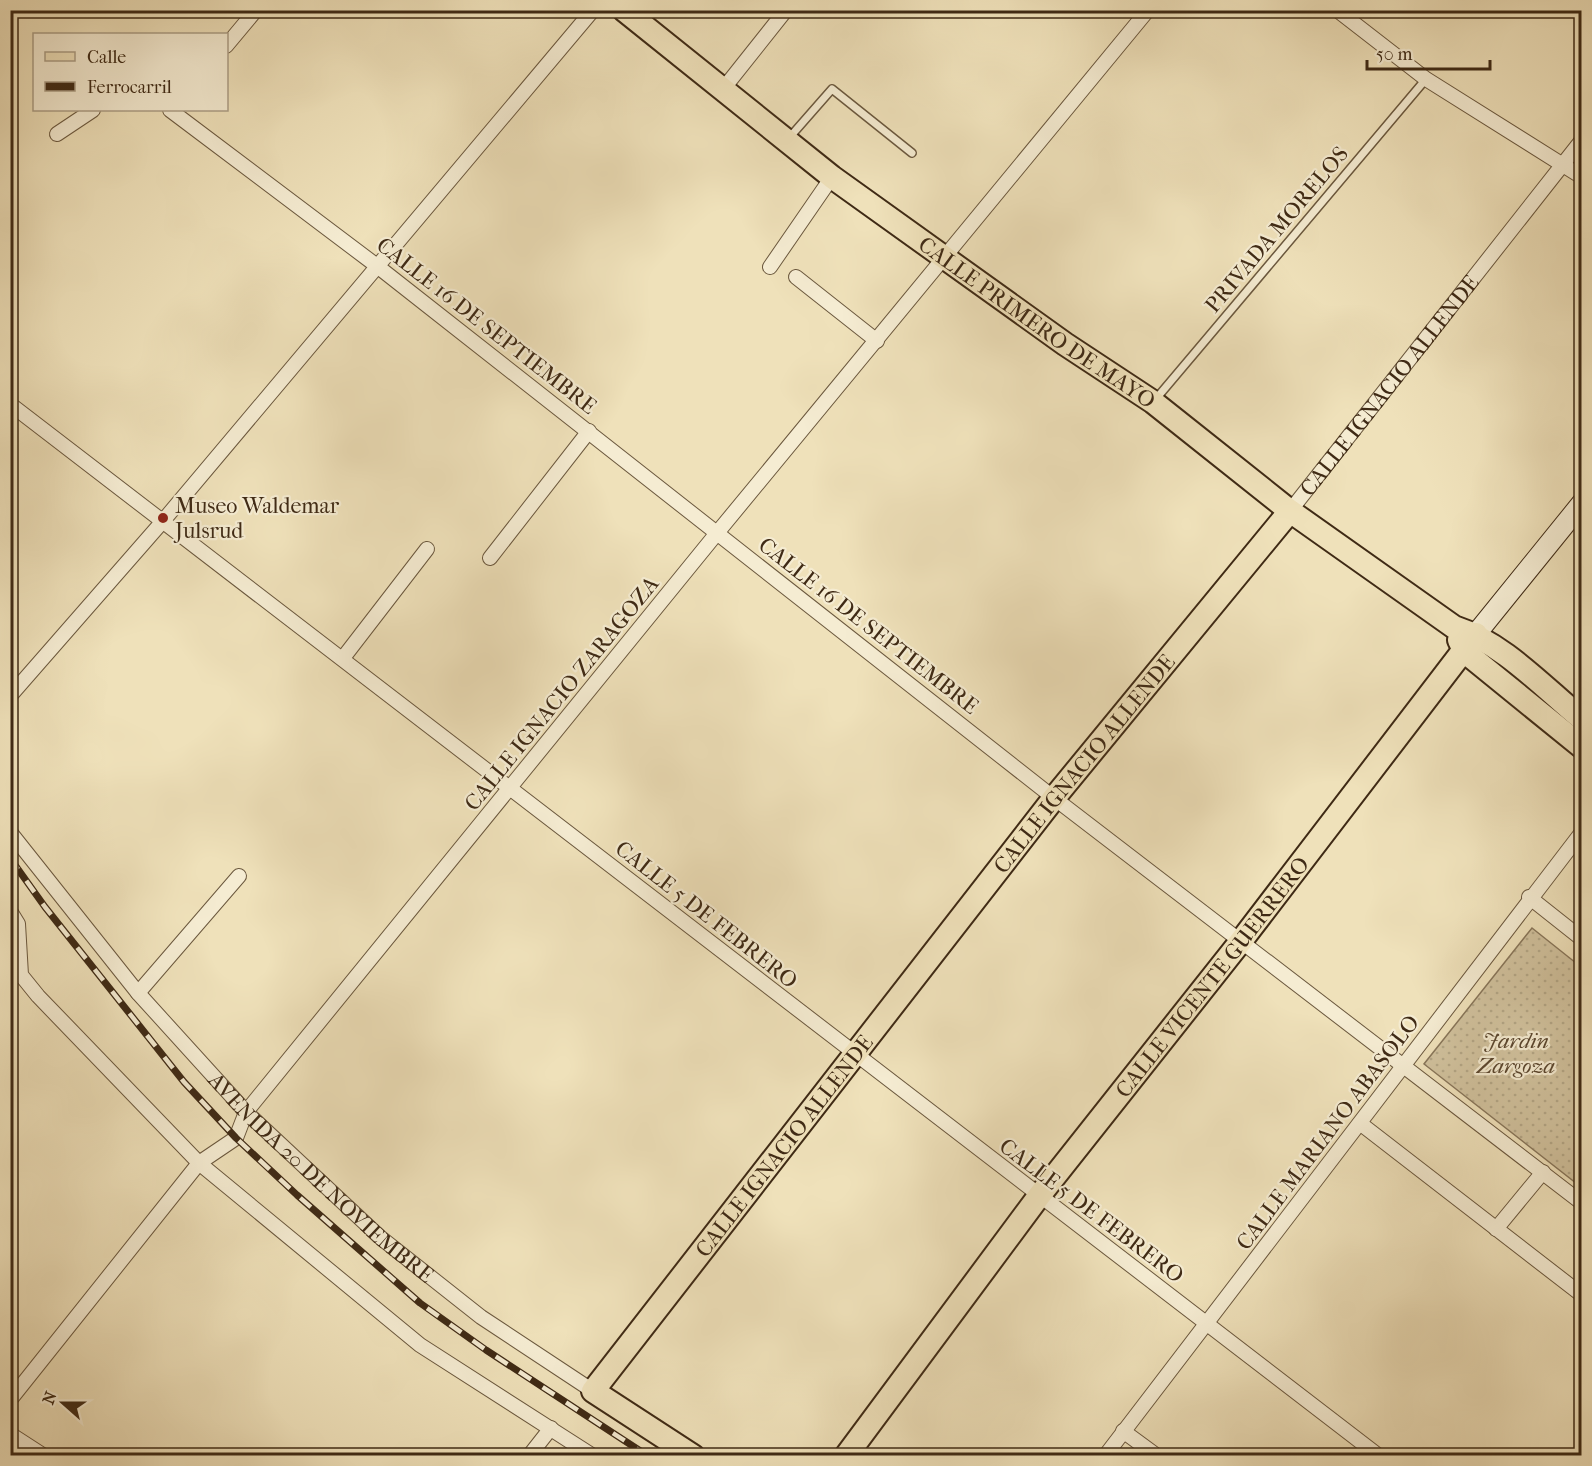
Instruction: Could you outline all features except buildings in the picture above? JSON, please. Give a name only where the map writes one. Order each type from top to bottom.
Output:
[{"type":"main road","name":"CALLE PRIMERO DE MAYO","points":[[624,10],[832,177],[947,256],[1065,344],[1154,402],[1290,511],[1454,627],[1581,747]]},
{"type":"main road","name":"CALLE IGNACIO ALLENDE","points":[[593,1391],[1054,798],[1290,511]]},
{"type":"main road","name":"CALLE PRIMERO DE MAYO","points":[[1471,643],[1581,719]]},
{"type":"main road","name":"CALLE VICENTE GUERRERO","points":[[846,1455],[1039,1196],[1242,940],[1471,643]]},
{"type":"main road","name":"AVENIDA 20 DE NOVIEMBRE","points":[[593,1391],[693,1455]]},
{"type":"street","points":[[228,44],[255,10]]},
{"type":"street","points":[[10,696],[163,521],[593,10]]},
{"type":"street","points":[[724,88],[786,10]]},
{"type":"street","name":"CALLE IGNACIO ZARAGOZA","points":[[10,1400],[199,1162],[236,1138],[246,1112],[717,532],[1148,10]]},
{"type":"street","points":[[1336,10],[1426,80],[1581,177]]},
{"type":"street","points":[[57,134],[92,111]]},
{"type":"street","name":"CALLE 16 DE SEPTIEMBRE","points":[[173,111],[589,431],[1054,798],[1242,940],[1581,1203]]},
{"type":"street","name":"CALLE IGNACIO ALLENDE","points":[[1290,511],[1581,140]]},
{"type":"street","points":[[770,267],[832,177]]},
{"type":"street","points":[[796,277],[877,341]]},
{"type":"street","name":"CALLE 5 DE FEBRERO","points":[[10,404],[344,658],[855,1056],[1379,1455]]},
{"type":"street","points":[[490,558],[589,431]]},
{"type":"street","name":"CALLE VICENTE GUERRERO","points":[[1471,643],[1581,503]]},
{"type":"street","points":[[344,658],[427,549]]},
{"type":"street","name":"AVENIDA 20 DE NOVIEMBRE","points":[[10,832],[138,993],[246,1112],[390,1245],[482,1317],[593,1391]]},
{"type":"street","name":"CALLE MARIANO ABASOLO","points":[[1105,1455],[1361,1124],[1529,897],[1581,832]]},
{"type":"street","points":[[138,993],[239,876]]},
{"type":"street","points":[[1529,897],[1581,939]]},
{"type":"street","points":[[10,911],[18,924],[16,976],[199,1162],[420,1345],[593,1455]]},
{"type":"street","points":[[1361,1124],[1581,1295]]},
{"type":"street","points":[[1496,1229],[1543,1172]]},
{"type":"street","points":[[529,1455],[551,1428]]},
{"type":"street","points":[[1123,1431],[1157,1455]]},
{"type":"street","points":[[10,1434],[44,1455]]},
{"type":"lane","name":"PRIVADA MORELOS","points":[[1154,402],[1426,80]]},
{"type":"lane","points":[[787,140],[832,89],[912,153]]},
{"type":"green space","name":"Jardin Zargoza","points":[[1532,928],[1581,967],[1581,1187],[1424,1064]]},
{"type":"railway","points":[[10,858],[45,907],[184,1082],[236,1138],[420,1303],[486,1350],[648,1456]]},
{"type":"place","name":"Museo Waldemar Julsrud","points":[[163,518]]}]
